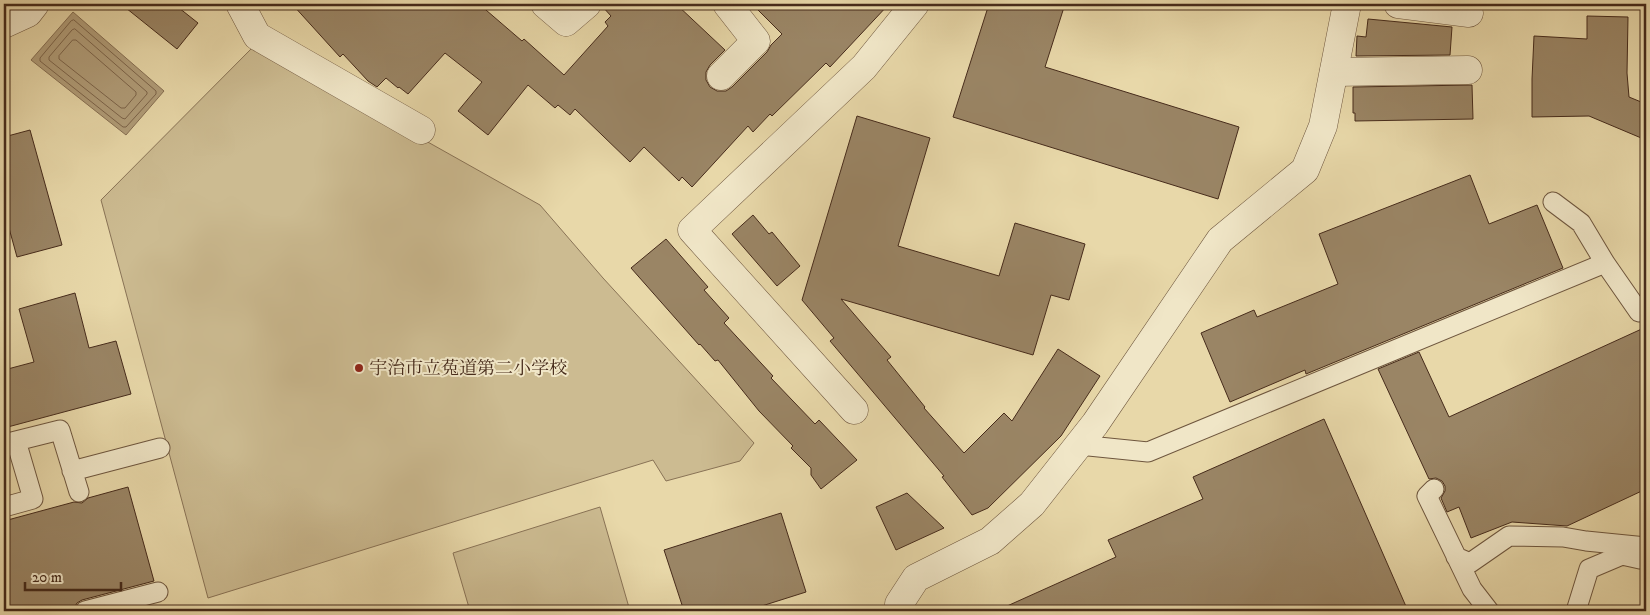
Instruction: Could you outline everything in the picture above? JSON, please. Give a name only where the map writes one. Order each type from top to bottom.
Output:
[{"type":"street","points":[[4,24],[28,13],[35,4]]},
{"type":"street","points":[[240,4],[258,36],[421,130]]},
{"type":"street","points":[[545,4],[566,22],[587,4]]},
{"type":"street","points":[[721,76],[756,41],[727,4]]},
{"type":"street","points":[[854,410],[692,230],[864,67],[915,4]]},
{"type":"street","points":[[900,611],[899,604],[916,578],[990,541],[1032,504],[1094,424],[1220,240],[1304,170],[1323,126],[1347,4]]},
{"type":"street","points":[[1398,4],[1469,13]]},
{"type":"street","points":[[1334,72],[1468,70]]},
{"type":"lane","points":[[1553,202],[1581,223],[1605,263],[1639,312]]},
{"type":"lane","points":[[1079,444],[1148,452],[1605,263]]},
{"type":"lane","points":[[4,507],[33,499],[10,443],[60,430],[78,492]]},
{"type":"lane","points":[[72,471],[160,448]]},
{"type":"lane","points":[[1434,489],[1427,496],[1472,590],[1489,611]]},
{"type":"lane","points":[[1456,556],[1470,563],[1509,536],[1563,537],[1646,547]]},
{"type":"lane","points":[[1576,611],[1589,569],[1622,554],[1646,560]]},
{"type":"lane","points":[[86,611],[158,592]]},
{"type":"shaded area","name":"宇治市立菟道第二小学校","points":[[255,45],[540,205],[603,278],[754,443],[740,461],[666,481],[653,460],[208,598],[101,200]]},
{"type":"shaded area","points":[[600,507],[630,611],[470,611],[453,553]]},
{"type":"water","points":[[73,12],[164,91],[126,135],[31,60]]},
{"type":"building","points":[[121,4],[174,4],[198,23],[177,49]]},
{"type":"building","points":[[292,4],[479,4],[522,41],[524,39],[564,75],[608,26],[605,22],[611,16],[602,4],[676,4],[725,50],[710,65],[706,72],[706,80],[710,87],[717,91],[726,91],[767,52],[782,34],[752,4],[889,4],[830,67],[826,63],[753,132],[748,126],[692,187],[682,177],[679,181],[644,147],[630,162],[575,109],[570,115],[558,105],[555,108],[528,85],[488,135],[458,111],[482,82],[445,53],[408,94],[386,78],[377,87],[368,81],[343,54],[340,57]]},
{"type":"building","points":[[989,4],[1065,4],[1045,67],[1239,127],[1218,199],[953,117]]},
{"type":"building","points":[[1587,16],[1628,17],[1627,73],[1629,97],[1646,104],[1646,140],[1589,116],[1532,117],[1534,36],[1587,39]]},
{"type":"building","points":[[1368,19],[1452,27],[1450,55],[1356,56],[1357,36],[1366,37]]},
{"type":"building","points":[[1472,85],[1473,119],[1355,121],[1355,113],[1353,113],[1353,87]]},
{"type":"building","points":[[857,116],[930,138],[898,246],[999,276],[1015,223],[1085,244],[1069,300],[1051,295],[1033,355],[841,299],[891,357],[887,360],[924,408],[964,453],[1004,413],[1012,421],[1058,349],[1100,376],[1061,436],[988,508],[972,515],[942,477],[944,476],[830,341],[834,338],[802,300]]},
{"type":"building","points":[[30,130],[62,245],[17,257],[4,210],[4,137]]},
{"type":"building","points":[[1470,175],[1489,224],[1537,205],[1563,268],[1306,374],[1305,370],[1230,402],[1201,333],[1254,310],[1257,317],[1338,284],[1319,234]]},
{"type":"building","points":[[753,215],[769,234],[772,232],[800,266],[777,286],[732,234]]},
{"type":"building","points":[[666,239],[708,287],[704,290],[729,318],[724,323],[773,376],[771,378],[815,424],[819,420],[857,460],[821,489],[811,475],[811,468],[791,448],[793,446],[759,411],[718,360],[715,361],[699,345],[631,268]]},
{"type":"building","points":[[75,293],[89,348],[116,341],[131,394],[4,428],[4,370],[34,362],[19,309]]},
{"type":"building","points":[[1646,327],[1646,489],[1567,526],[1512,522],[1471,538],[1459,507],[1447,512],[1441,498],[1445,491],[1445,486],[1442,481],[1436,478],[1429,479],[1378,369],[1419,352],[1449,417]]},
{"type":"building","points":[[1324,419],[1408,611],[996,611],[1116,557],[1108,540],[1203,499],[1193,477]]},
{"type":"building","points":[[128,487],[154,581],[82,600],[74,608],[64,611],[4,611],[4,521],[74,502],[82,503],[88,498]]},
{"type":"building","points":[[907,493],[944,528],[896,550],[876,507]]},
{"type":"building","points":[[781,513],[806,592],[746,611],[684,611],[664,550]]},
{"type":"place","name":"宇治市立菟道第二小学校","points":[[359,368]]}]
